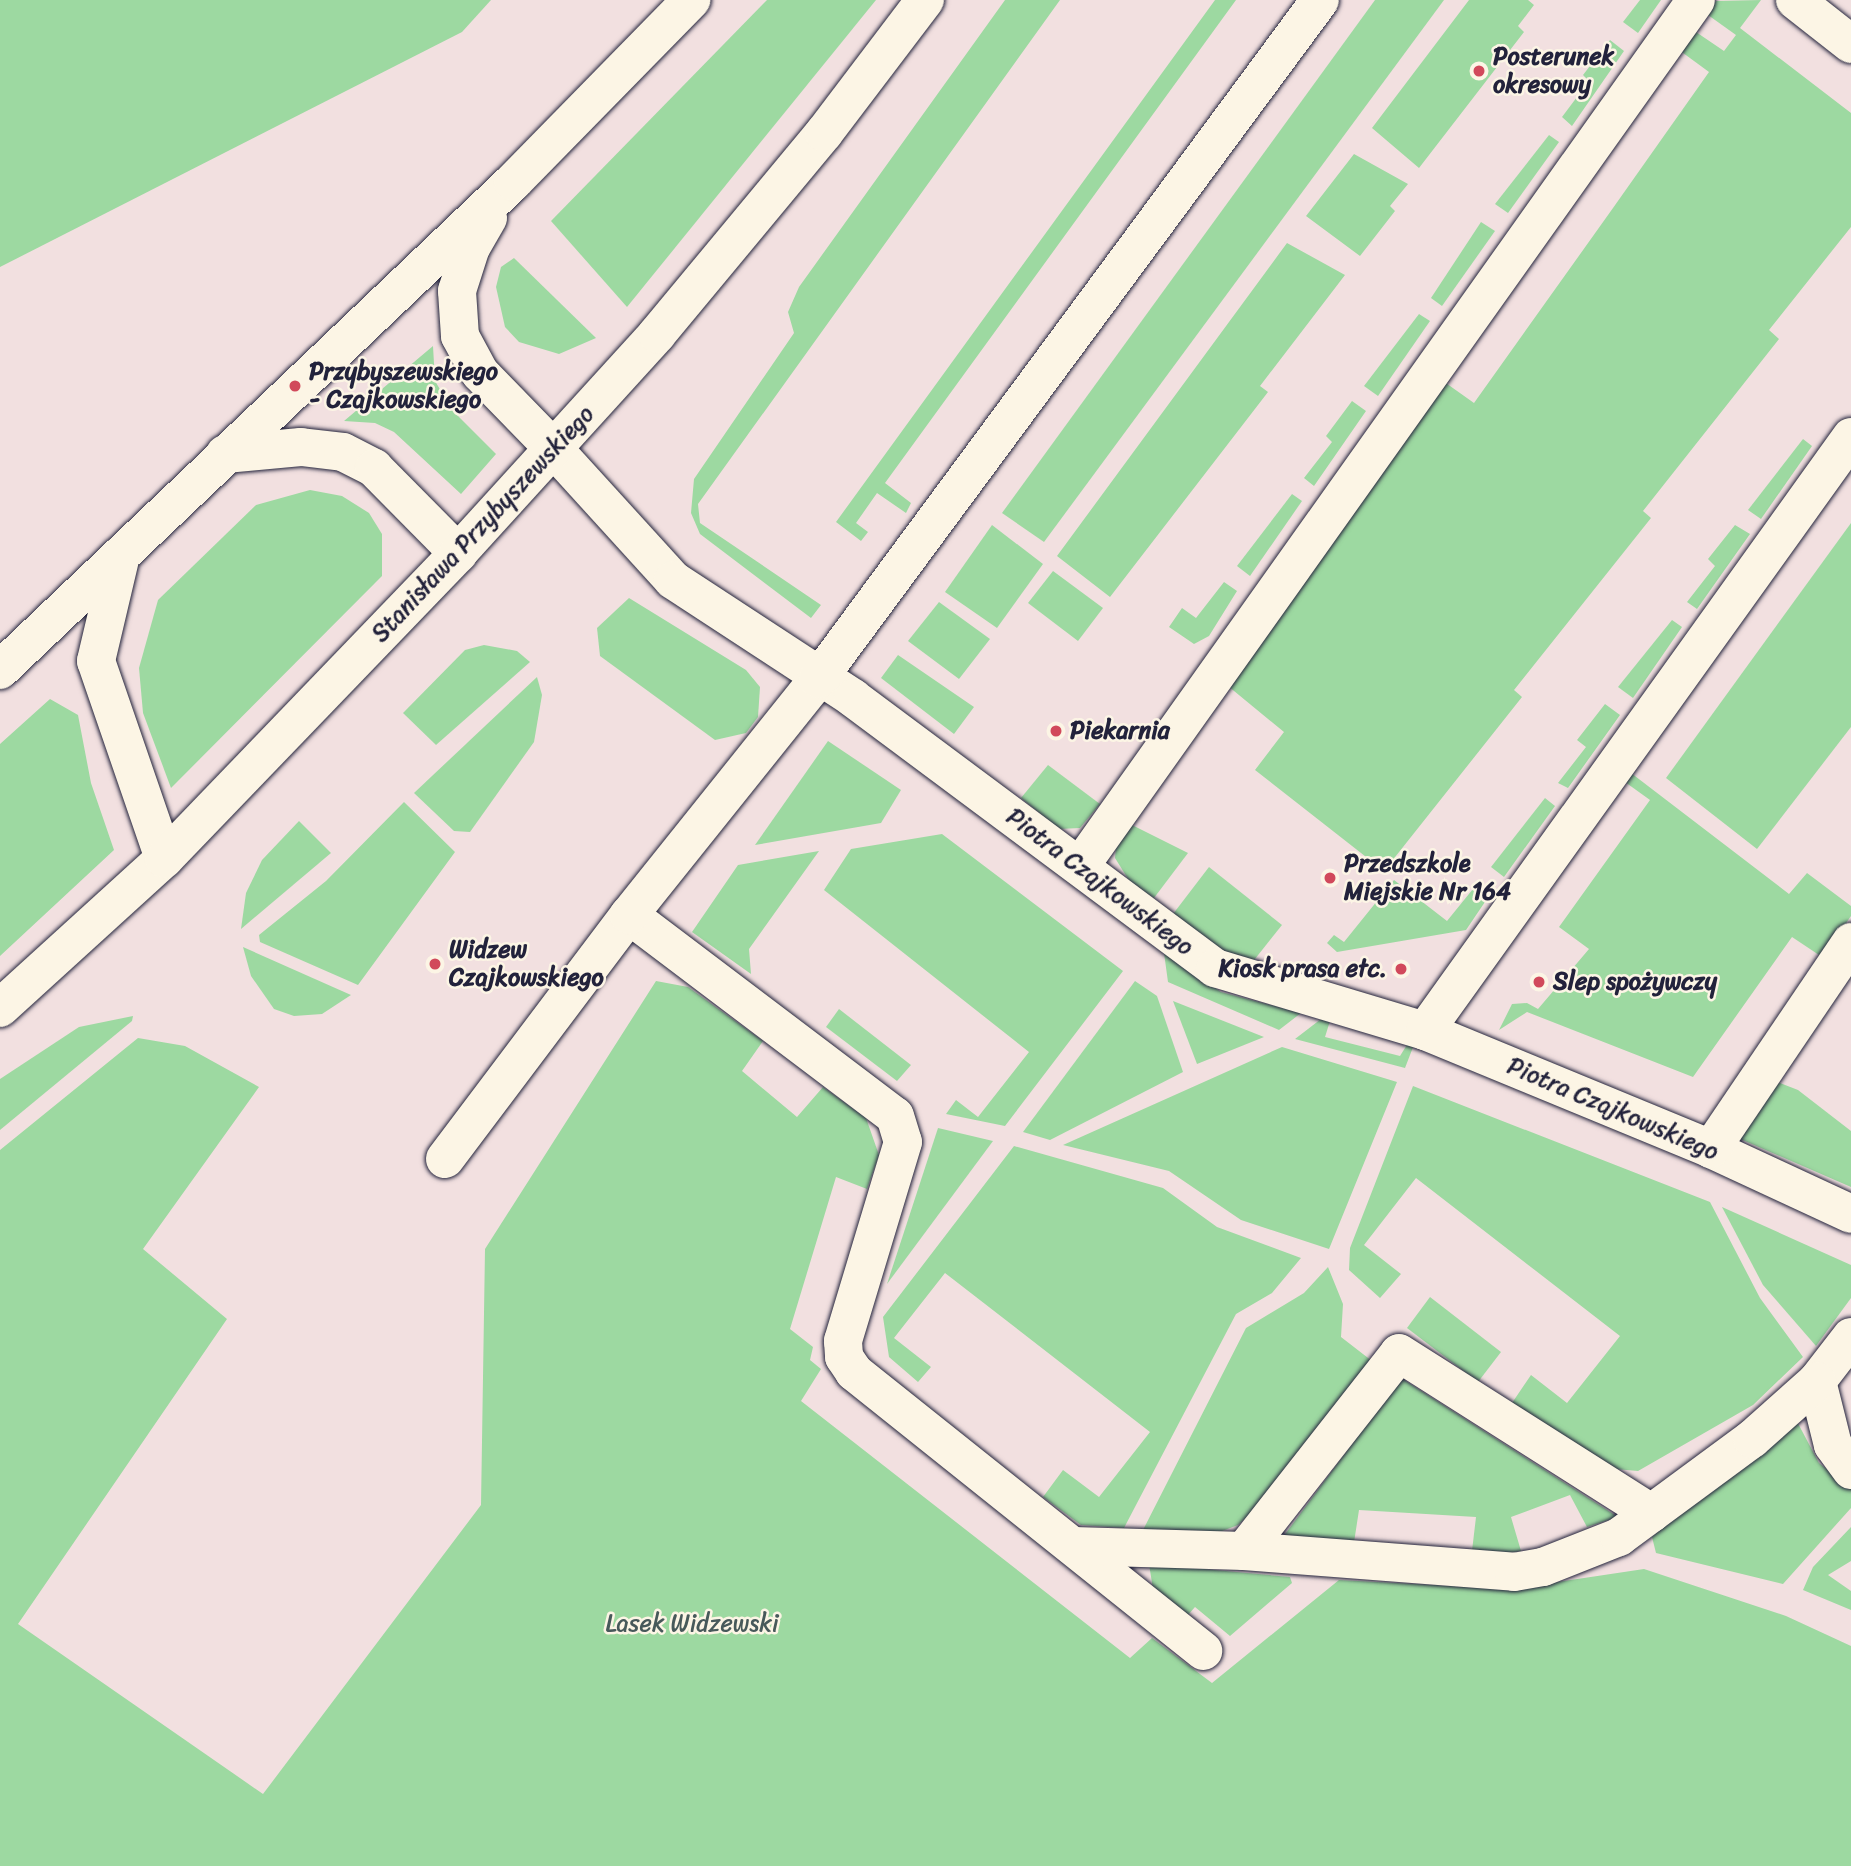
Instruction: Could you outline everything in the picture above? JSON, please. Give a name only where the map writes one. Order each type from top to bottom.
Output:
[{"type":"street","points":[[0,670],[495,200],[691,0]]},
{"type":"street","name":"Stanisława Przybyszewskiego","points":[[0,1009],[164,859],[458,553],[553,448],[815,144],[925,0]]},
{"type":"street","points":[[445,1159],[629,915],[818,679],[1320,0]]},
{"type":"street","points":[[1081,865],[1696,0]]},
{"type":"street","points":[[1795,0],[1851,44]]},
{"type":"street","name":"Piotra Czajkowskiego","points":[[495,200],[457,291],[460,336],[480,373],[553,448],[673,580],[1081,865],[1222,972],[1425,1031],[1711,1149],[1851,1214]]},
{"type":"street","points":[[1425,1031],[1851,437]]},
{"type":"street","points":[[225,454],[301,447],[343,452],[374,468],[458,553]]},
{"type":"street","points":[[122,553],[96,661],[164,859]]},
{"type":"street","points":[[629,915],[895,1116],[903,1142],[843,1341],[844,1357],[853,1372],[1203,1651]]},
{"type":"street","points":[[1711,1149],[1851,942]]},
{"type":"street","points":[[1073,1546],[1244,1550],[1530,1570],[1619,1537],[1817,1381],[1851,1337]]},
{"type":"street","points":[[1244,1550],[1399,1353],[1651,1513]]},
{"type":"street","points":[[1817,1381],[1832,1445],[1851,1471]]},
{"type":"green space","points":[[0,0],[491,0],[462,32],[0,267]]},
{"type":"green space","points":[[767,0],[876,0],[627,307],[551,221]]},
{"type":"green space","points":[[1005,0],[1060,0],[698,504],[700,523],[821,605],[811,618],[700,534],[691,513],[694,479],[794,333],[788,312],[799,287]]},
{"type":"green space","points":[[1215,0],[1236,0],[885,483],[911,503],[906,513],[877,493],[856,523],[868,532],[861,541],[836,522]]},
{"type":"green space","points":[[1375,0],[1444,0],[1044,542],[1002,513]]},
{"type":"green space","points":[[1469,0],[1528,0],[1534,5],[1518,26],[1524,32],[1419,168],[1372,128]]},
{"type":"green space","points":[[1640,0],[1661,0],[1638,33],[1623,22]]},
{"type":"green space","points":[[1761,0],[1740,28],[1851,113],[1851,227],[1769,330],[1779,339],[1643,511],[1651,518],[1514,690],[1522,697],[1384,871],[1255,770],[1284,732],[1228,686],[1443,381],[1474,403],[1613,208],[1709,72],[1679,50],[1696,32],[1724,51],[1736,35],[1708,15],[1716,1]]},
{"type":"green space","points":[[1610,40],[1624,51],[1572,126],[1562,117],[1589,81],[1583,75]]},
{"type":"green space","points":[[1549,135],[1559,142],[1508,213],[1495,204]]},
{"type":"green space","points":[[1354,154],[1408,184],[1390,206],[1395,211],[1360,256],[1306,216]]},
{"type":"green space","points":[[1481,222],[1495,231],[1442,306],[1431,298]]},
{"type":"green space","points":[[1287,243],[1345,275],[1260,386],[1268,392],[1110,597],[1057,556]]},
{"type":"green space","points":[[514,258],[596,338],[559,354],[519,342],[505,327],[496,287],[501,267]]},
{"type":"green space","points":[[1419,314],[1430,321],[1378,396],[1364,386]]},
{"type":"green space","points":[[433,346],[435,381],[453,411],[496,454],[461,494],[394,432],[375,423],[344,421]]},
{"type":"green space","points":[[1352,401],[1366,411],[1314,486],[1304,478],[1332,442],[1326,436]]},
{"type":"green space","points":[[1803,439],[1812,446],[1761,519],[1748,510]]},
{"type":"green space","points":[[310,490],[342,496],[369,513],[382,534],[382,576],[171,788],[143,713],[139,668],[158,600],[256,505]]},
{"type":"green space","points":[[1292,494],[1302,501],[1250,576],[1237,566]]},
{"type":"green space","points":[[1851,523],[1851,727],[1757,849],[1666,778]]},
{"type":"green space","points":[[992,525],[1043,564],[997,628],[945,592]]},
{"type":"green space","points":[[1735,525],[1750,534],[1697,609],[1687,602],[1715,566],[1708,559]]},
{"type":"green space","points":[[1053,571],[1103,608],[1078,641],[1028,603]]},
{"type":"green space","points":[[1224,582],[1237,591],[1209,636],[1194,644],[1169,627],[1182,608],[1196,618]]},
{"type":"green space","points":[[629,598],[746,670],[760,687],[758,717],[746,733],[715,740],[600,656],[597,628]]},
{"type":"green space","points":[[939,602],[990,639],[959,679],[908,641]]},
{"type":"green space","points":[[1672,620],[1682,627],[1633,698],[1618,687]]},
{"type":"green space","points":[[484,645],[517,651],[530,662],[436,745],[403,713],[465,650]]},
{"type":"green space","points":[[898,655],[974,707],[954,734],[881,678]]},
{"type":"green space","points":[[537,677],[542,695],[534,742],[470,832],[454,831],[414,793]]},
{"type":"green space","points":[[50,699],[78,715],[91,783],[114,850],[0,956],[0,744]]},
{"type":"green space","points":[[1605,704],[1620,715],[1568,788],[1558,783],[1586,747],[1577,740]]},
{"type":"green space","points":[[828,741],[901,790],[881,823],[755,845]]},
{"type":"green space","points":[[1048,765],[1100,804],[1080,828],[1059,829],[1021,798]]},
{"type":"green space","points":[[1631,773],[1789,894],[1807,873],[1851,906],[1851,916],[1822,957],[1792,937],[1693,1077],[1527,1012],[1499,1030],[1512,1004],[1527,1003],[1538,1009],[1589,949],[1559,927],[1650,800],[1625,782]]},
{"type":"green space","points":[[1545,798],[1555,806],[1504,877],[1491,867]]},
{"type":"green space","points":[[404,802],[455,852],[358,985],[260,942],[259,935],[326,881]]},
{"type":"green space","points":[[299,821],[331,853],[241,929],[246,893],[262,860]]},
{"type":"green space","points":[[1128,823],[1188,853],[1154,898],[1130,882],[1115,858],[1117,838]]},
{"type":"green space","points":[[942,834],[1123,971],[1005,1126],[946,1114],[956,1100],[978,1117],[1029,1052],[824,890],[851,849]]},
{"type":"green space","points":[[819,851],[749,949],[751,974],[692,932],[738,865]]},
{"type":"green space","points":[[1209,867],[1282,925],[1251,964],[1236,961],[1173,914]]},
{"type":"green space","points":[[1394,880],[1447,921],[1477,884],[1491,893],[1466,930],[1337,952],[1327,943],[1334,935],[1344,942]]},
{"type":"green space","points":[[243,947],[351,995],[322,1014],[294,1016],[274,1009],[251,976]]},
{"type":"green space","points":[[1164,953],[1221,992],[1301,1013],[1279,1030],[1168,982]]},
{"type":"green space","name":"Lasek Widzewski","points":[[656,981],[688,987],[763,1041],[742,1071],[797,1117],[823,1087],[866,1118],[879,1155],[867,1189],[836,1177],[790,1329],[813,1347],[810,1360],[821,1369],[801,1401],[1130,1658],[1152,1638],[1212,1683],[1339,1580],[1510,1589],[1644,1569],[1786,1616],[1851,1646],[1851,1866],[0,1866],[0,1150],[138,1038],[185,1046],[259,1087],[143,1249],[227,1319],[18,1624],[263,1794],[481,1505],[485,1249]]},
{"type":"green space","points":[[1135,981],[1157,996],[1183,1072],[1050,1140],[1023,1132]]},
{"type":"green space","points":[[1173,1001],[1264,1037],[1197,1064]]},
{"type":"green space","points":[[839,1009],[911,1065],[897,1081],[826,1027]]},
{"type":"green space","points":[[133,1016],[132,1021],[0,1130],[0,1079],[79,1027]]},
{"type":"green space","points":[[1321,1019],[1330,1021],[1325,1037],[1400,1056],[1410,1040],[1415,1042],[1405,1068],[1295,1039]]},
{"type":"green space","points":[[1282,1047],[1397,1082],[1329,1249],[1241,1220],[1169,1171],[1063,1145]]},
{"type":"green space","points":[[1780,1083],[1798,1090],[1851,1131],[1851,1187],[1738,1138],[1767,1088]]},
{"type":"green space","points":[[1413,1086],[1710,1202],[1760,1298],[1803,1357],[1753,1405],[1638,1471],[1615,1469],[1512,1403],[1531,1375],[1567,1403],[1620,1336],[1416,1178],[1364,1245],[1401,1274],[1380,1298],[1349,1270],[1350,1248]]},
{"type":"green space","points":[[938,1128],[993,1141],[887,1284]]},
{"type":"green space","points":[[1014,1146],[1163,1188],[1217,1227],[1301,1258],[1272,1293],[1236,1314],[1124,1528],[1081,1525],[1043,1497],[1063,1470],[1099,1497],[1150,1432],[945,1273],[894,1338],[931,1367],[918,1382],[889,1357],[883,1317]]},
{"type":"green space","points":[[1722,1207],[1851,1265],[1851,1298],[1816,1346],[1763,1285]]},
{"type":"green space","points":[[1328,1267],[1343,1304],[1341,1337],[1372,1361],[1262,1503],[1238,1525],[1209,1536],[1143,1530],[1246,1328],[1304,1293]]},
{"type":"green space","points":[[1430,1297],[1501,1352],[1478,1382],[1407,1328]]},
{"type":"green space","points":[[1401,1378],[1618,1517],[1587,1527],[1570,1495],[1511,1517],[1521,1551],[1503,1554],[1472,1551],[1476,1517],[1359,1510],[1353,1549],[1283,1537]]},
{"type":"green space","points":[[1793,1414],[1819,1463],[1851,1488],[1851,1508],[1783,1584],[1656,1553],[1652,1537]]},
{"type":"green space","points":[[1851,1527],[1851,1561],[1828,1575],[1851,1591],[1851,1610],[1803,1590],[1813,1567]]},
{"type":"green space","points":[[1149,1564],[1290,1577],[1292,1583],[1230,1636],[1195,1607],[1187,1616],[1153,1589]]},
{"type":"place","name":"Posterunek okresowy","points":[[1479,71]]},
{"type":"place","name":"Przybyszewskiego - Czajkowskiego","points":[[295,386]]},
{"type":"place","name":"Piekarnia","points":[[1056,731]]},
{"type":"place","name":"Przedszkole Miejskie Nr 164","points":[[1330,878]]},
{"type":"place","name":"Widzew Czajkowskiego","points":[[435,964]]},
{"type":"place","name":"Kiosk prasa etc.","points":[[1401,969]]},
{"type":"place","name":"Slep spożywczy","points":[[1539,982]]}]
